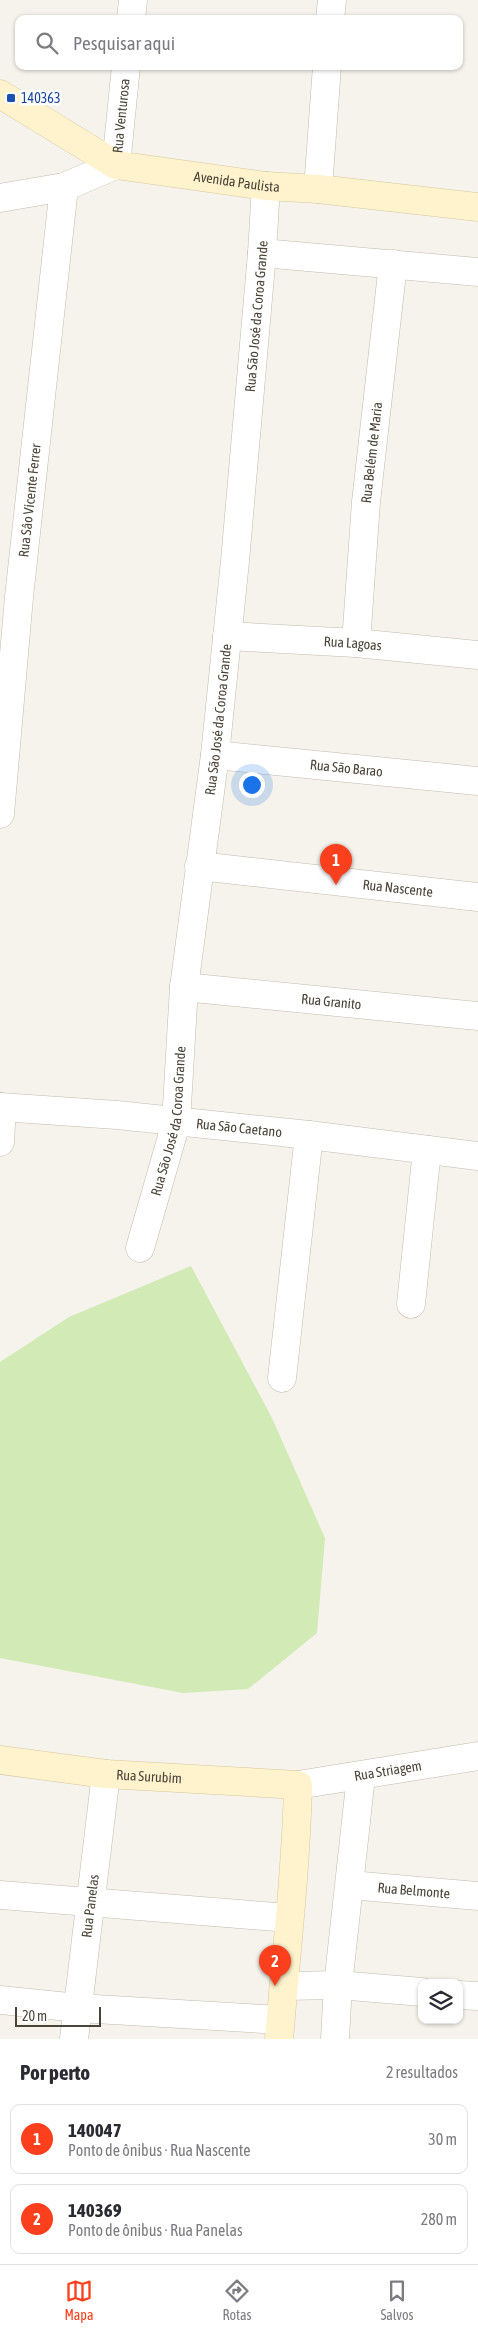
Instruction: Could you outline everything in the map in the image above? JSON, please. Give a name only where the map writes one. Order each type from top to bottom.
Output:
[{"type":"street","points":[[131,15],[133,0]]},
{"type":"street","points":[[330,15],[332,0]]},
{"type":"street","name":"Rua Venturosa","points":[[116,165],[126,70]]},
{"type":"street","points":[[318,189],[327,70]]},
{"type":"street","points":[[0,94],[116,165]]},
{"type":"street","points":[[0,198],[64,187],[116,165]]},
{"type":"street","name":"Avenida Paulista","points":[[116,165],[266,186],[318,189],[478,207]]},
{"type":"street","name":"Rua São José da Coroa Grande","points":[[140,1248],[176,1123],[184,987],[214,755],[227,636],[262,253],[266,186]]},
{"type":"street","name":"Rua Sâo Vicente Ferrer","points":[[0,814],[9,597],[64,187]]},
{"type":"street","points":[[262,253],[478,272]]},
{"type":"street","name":"Rua Belém de Maria","points":[[356,643],[366,502],[393,264]]},
{"type":"street","name":"Rua Lagoas","points":[[227,636],[356,643],[478,655]]},
{"type":"street","name":"Rua São Barao","points":[[214,755],[478,781]]},
{"type":"street","name":"Rua Nascente","points":[[199,866],[478,897]]},
{"type":"street","name":"Rua Granito","points":[[184,987],[478,1016]]},
{"type":"street","points":[[0,1142],[1,1107]]},
{"type":"street","name":"Rua São Caetano","points":[[1,1107],[117,1115],[176,1123],[310,1135],[478,1156]]},
{"type":"street","points":[[282,1378],[310,1135]]},
{"type":"street","points":[[411,1304],[427,1150]]},
{"type":"street","name":"Rua Striagem","points":[[298,1785],[360,1776],[399,1767],[478,1756]]},
{"type":"street","name":"Rua Surubim","points":[[0,1760],[106,1774],[298,1785]]},
{"type":"street","name":"Rua Panelas","points":[[74,2039],[106,1774]]},
{"type":"street","points":[[335,2039],[338,1985],[360,1776]]},
{"type":"street","points":[[0,2000],[280,2030],[297,1830],[298,1785]]},
{"type":"street","name":"Rua Belmonte","points":[[350,1885],[478,1896]]},
{"type":"street","points":[[0,1895],[289,1918]]},
{"type":"street","points":[[285,1986],[338,1985],[418,1992]]},
{"type":"street","points":[[463,1994],[478,1996]]},
{"type":"green space","points":[[191,1266],[272,1418],[325,1538],[317,1633],[248,1689],[183,1693],[0,1658],[0,1362],[69,1317]]},
{"type":"place","name":"140363","points":[[11,98]]},
{"type":"place","name":"140047","points":[[336,885]]},
{"type":"place","name":"140369","points":[[275,1986]]}]
